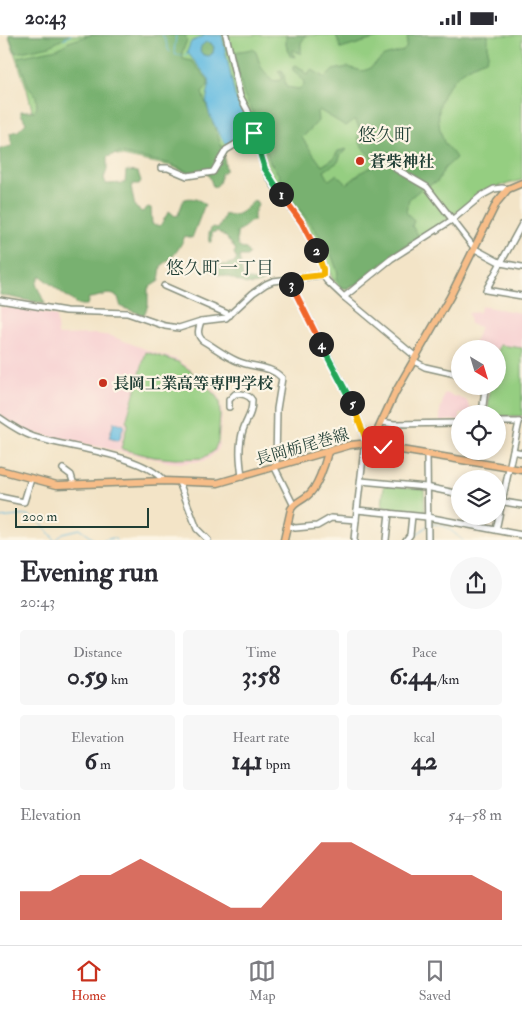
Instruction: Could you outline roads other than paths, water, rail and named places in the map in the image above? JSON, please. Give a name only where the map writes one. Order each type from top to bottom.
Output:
[{"type":"main road","points":[[508,189],[522,183]]},
{"type":"main road","name":"長岡栃尾巻線","points":[[0,470],[56,485],[164,481],[218,483],[350,445],[370,443],[395,393],[475,249],[497,202],[508,189]]},
{"type":"main road","points":[[370,443],[383,447],[522,470]]},
{"type":"main road","points":[[284,540],[289,513],[293,505],[306,497],[314,488],[328,452]]},
{"type":"street","points":[[226,35],[240,96],[248,111],[269,177],[302,223],[321,262],[323,275],[344,297],[425,367],[451,373]]},
{"type":"street","points":[[161,168],[168,168],[187,176],[213,172],[226,150],[254,133]]},
{"type":"street","points":[[396,169],[427,187],[475,249],[501,263],[522,267]]},
{"type":"street","points":[[344,297],[403,250],[452,219],[487,193],[502,187],[508,189]]},
{"type":"street","points":[[522,224],[519,236],[486,290],[522,297]]},
{"type":"street","points":[[0,300],[66,311],[112,311],[127,313],[173,328],[179,328],[202,321],[221,319],[230,315],[253,293],[266,284],[288,279],[323,275]]},
{"type":"street","points":[[288,279],[344,387],[365,437],[370,443],[364,449],[354,540]]},
{"type":"street","points":[[164,286],[230,315]]},
{"type":"street","points":[[202,321],[198,332],[202,340],[234,360],[269,369],[276,372],[282,379],[277,409],[276,464],[274,468],[293,505]]},
{"type":"street","points":[[229,407],[229,401],[235,394],[242,394],[252,400],[250,417],[243,430],[239,456],[242,477]]},
{"type":"street","points":[[0,418],[33,437],[142,465],[154,471],[164,481]]},
{"type":"street","points":[[382,421],[394,424],[451,423]]},
{"type":"street","points":[[506,422],[520,421],[506,479]]},
{"type":"street","points":[[513,451],[522,453]]},
{"type":"street","points":[[427,454],[428,540]]},
{"type":"street","points":[[63,469],[71,475],[74,485]]},
{"type":"street","points":[[0,497],[24,503],[31,479]]},
{"type":"street","points":[[361,481],[426,487],[451,492]]},
{"type":"street","points":[[179,482],[197,529],[208,540]]},
{"type":"street","points":[[506,502],[522,505]]},
{"type":"street","points":[[357,510],[412,516],[428,522],[496,530],[521,537]]},
{"type":"street","points":[[386,540],[388,513]]},
{"type":"street","points":[[406,540],[410,535],[412,516]]},
{"type":"street","points":[[287,525],[295,528],[317,526],[331,518],[356,520]]},
{"type":"street","points":[[496,530],[497,525]]},
{"type":"water","points":[[206,35],[222,35],[235,96],[246,117],[248,126],[247,128],[239,119],[241,136],[226,145],[208,109],[209,79],[187,52],[191,42]],"holes":[[[206,42],[211,43],[214,47],[213,53],[209,56],[203,55],[200,51],[201,46]]]},
{"type":"water","points":[[114,422],[124,425],[119,441],[109,438]]},
{"type":"waterway","points":[[63,39],[71,35]]},
{"type":"waterway","points":[[162,35],[170,52]]},
{"type":"waterway","points":[[176,35],[174,53],[182,55]]},
{"type":"waterway","points":[[0,518],[28,515],[43,525],[54,540]]},
{"type":"waterway","points":[[430,524],[444,526],[462,540]]},
{"type":"waterway","points":[[410,540],[427,526]]},
{"type":"waterway","points":[[55,540],[62,533],[79,529],[94,540]]},
{"type":"waterway","points":[[104,540],[113,538],[116,540]]},
{"type":"place","name":"蒼柴神社","points":[[360,161]]},
{"type":"place","name":"長岡工業高等専門学校","points":[[103,383]]},
{"type":"district","name":"悠久町","points":[[385,135]]},
{"type":"district","name":"悠久町一丁目","points":[[220,268]]}]
